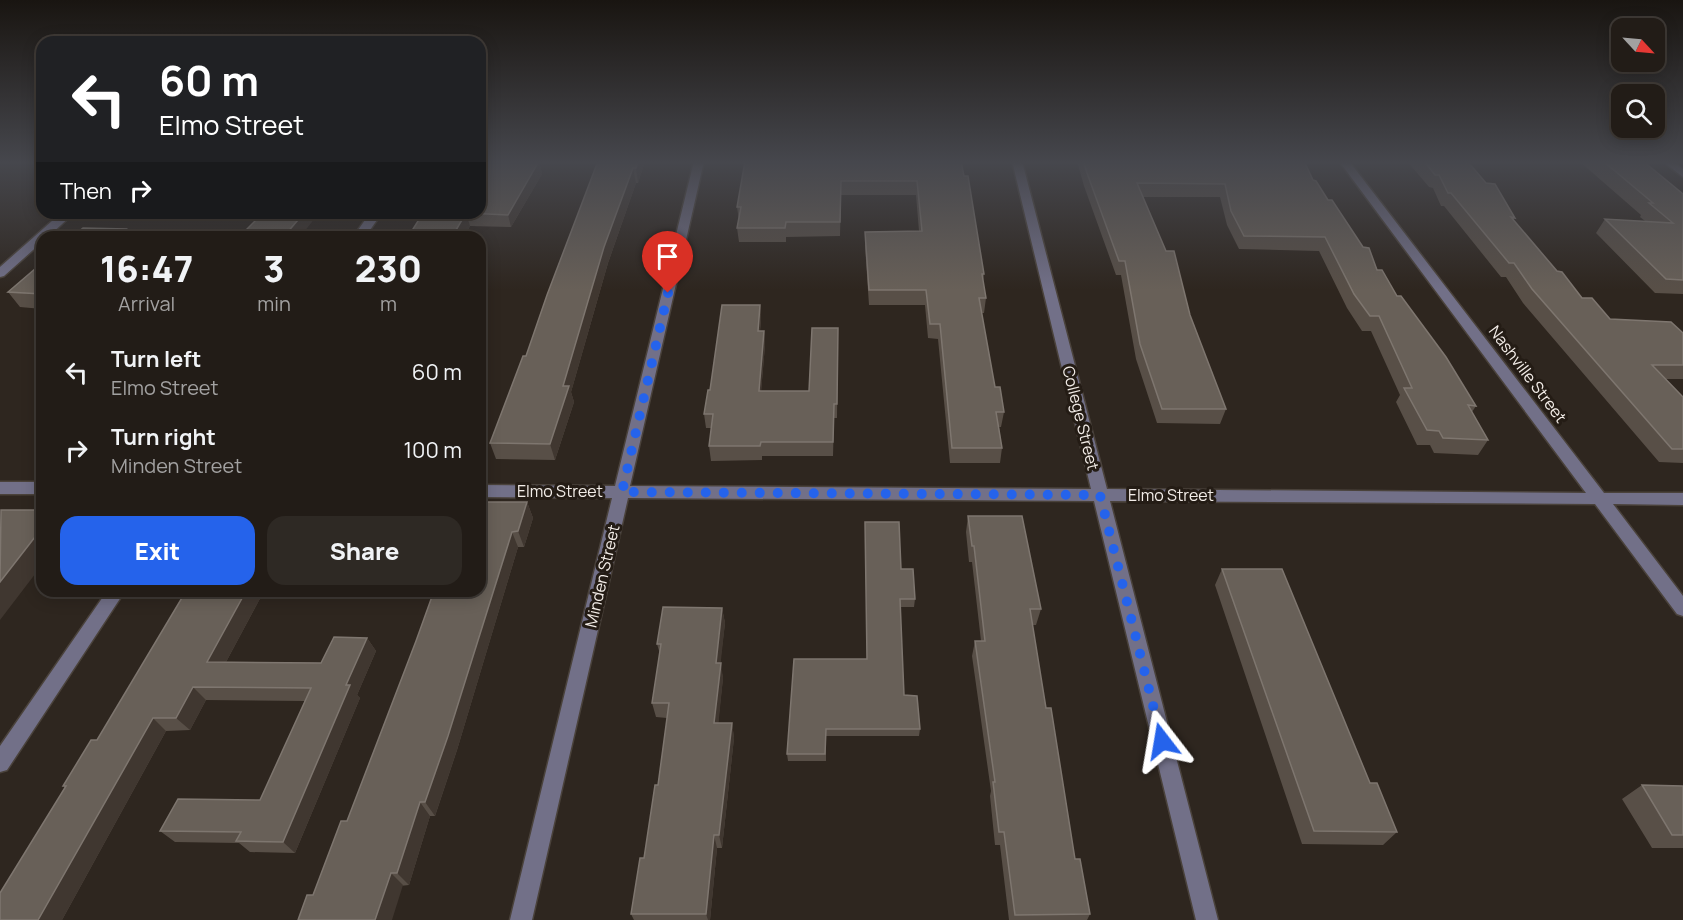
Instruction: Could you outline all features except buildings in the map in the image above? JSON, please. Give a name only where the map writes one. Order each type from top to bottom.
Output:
[{"type":"street","name":"Minden Street","points":[[521,920],[689,204]]},
{"type":"street","name":"College Street","points":[[1028,204],[1207,920]]},
{"type":"street","name":"Nashville Street","points":[[1376,204],[1683,609]]},
{"type":"street","points":[[48,231],[61,219]]},
{"type":"street","points":[[0,273],[36,241]]},
{"type":"street","points":[[0,488],[36,488]]},
{"type":"street","name":"Elmo Street","points":[[486,491],[1683,499]]},
{"type":"street","points":[[0,763],[112,597]]},
{"type":"route","points":[[668,293],[622,492],[1100,495],[1162,741]]}]
